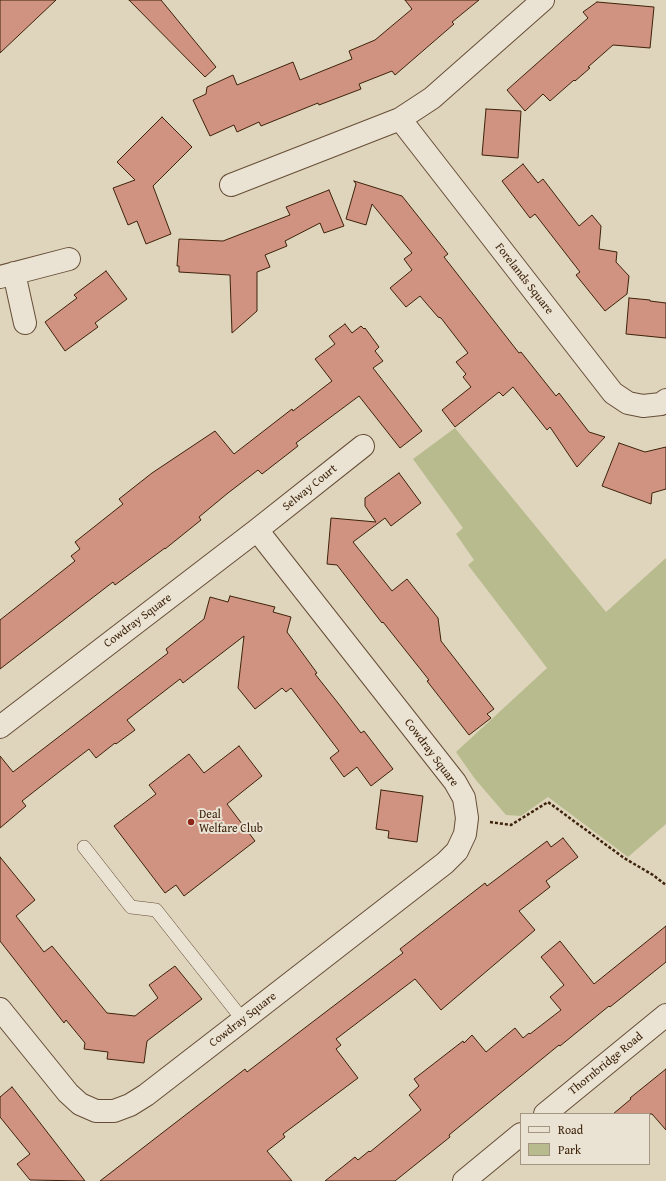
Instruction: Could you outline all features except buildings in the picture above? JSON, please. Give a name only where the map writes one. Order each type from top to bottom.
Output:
[{"type":"street","points":[[231,185],[400,119],[432,98],[543,0]]},
{"type":"street","name":"Forelands Square","points":[[400,119],[613,393],[628,403],[643,406],[660,404],[666,400]]},
{"type":"street","points":[[25,323],[7,275],[69,259]]},
{"type":"street","name":"Selway Court","points":[[257,530],[363,446]]},
{"type":"street","name":"Cowdray Square","points":[[0,727],[257,530],[455,782],[464,798],[467,818],[465,834],[457,851],[445,863],[152,1090],[130,1105],[114,1111],[96,1111],[80,1104],[68,1093],[0,1009]]},
{"type":"street","name":"Thornbridge Road","points":[[546,1113],[666,1015]]},
{"type":"street","points":[[464,1181],[520,1135]]},
{"type":"lane","points":[[84,847],[131,907],[156,910],[243,1020]]},
{"type":"path","points":[[467,818],[511,825],[548,802],[624,858],[653,875],[666,885]]},
{"type":"green space","points":[[455,428],[606,612],[666,558],[666,824],[628,857],[548,797],[521,816],[506,815],[475,779],[456,752],[547,668],[468,565],[474,560],[456,534],[463,528],[413,459]]},
{"type":"place","name":"Deal Welfare Club","points":[[191,822]]}]
